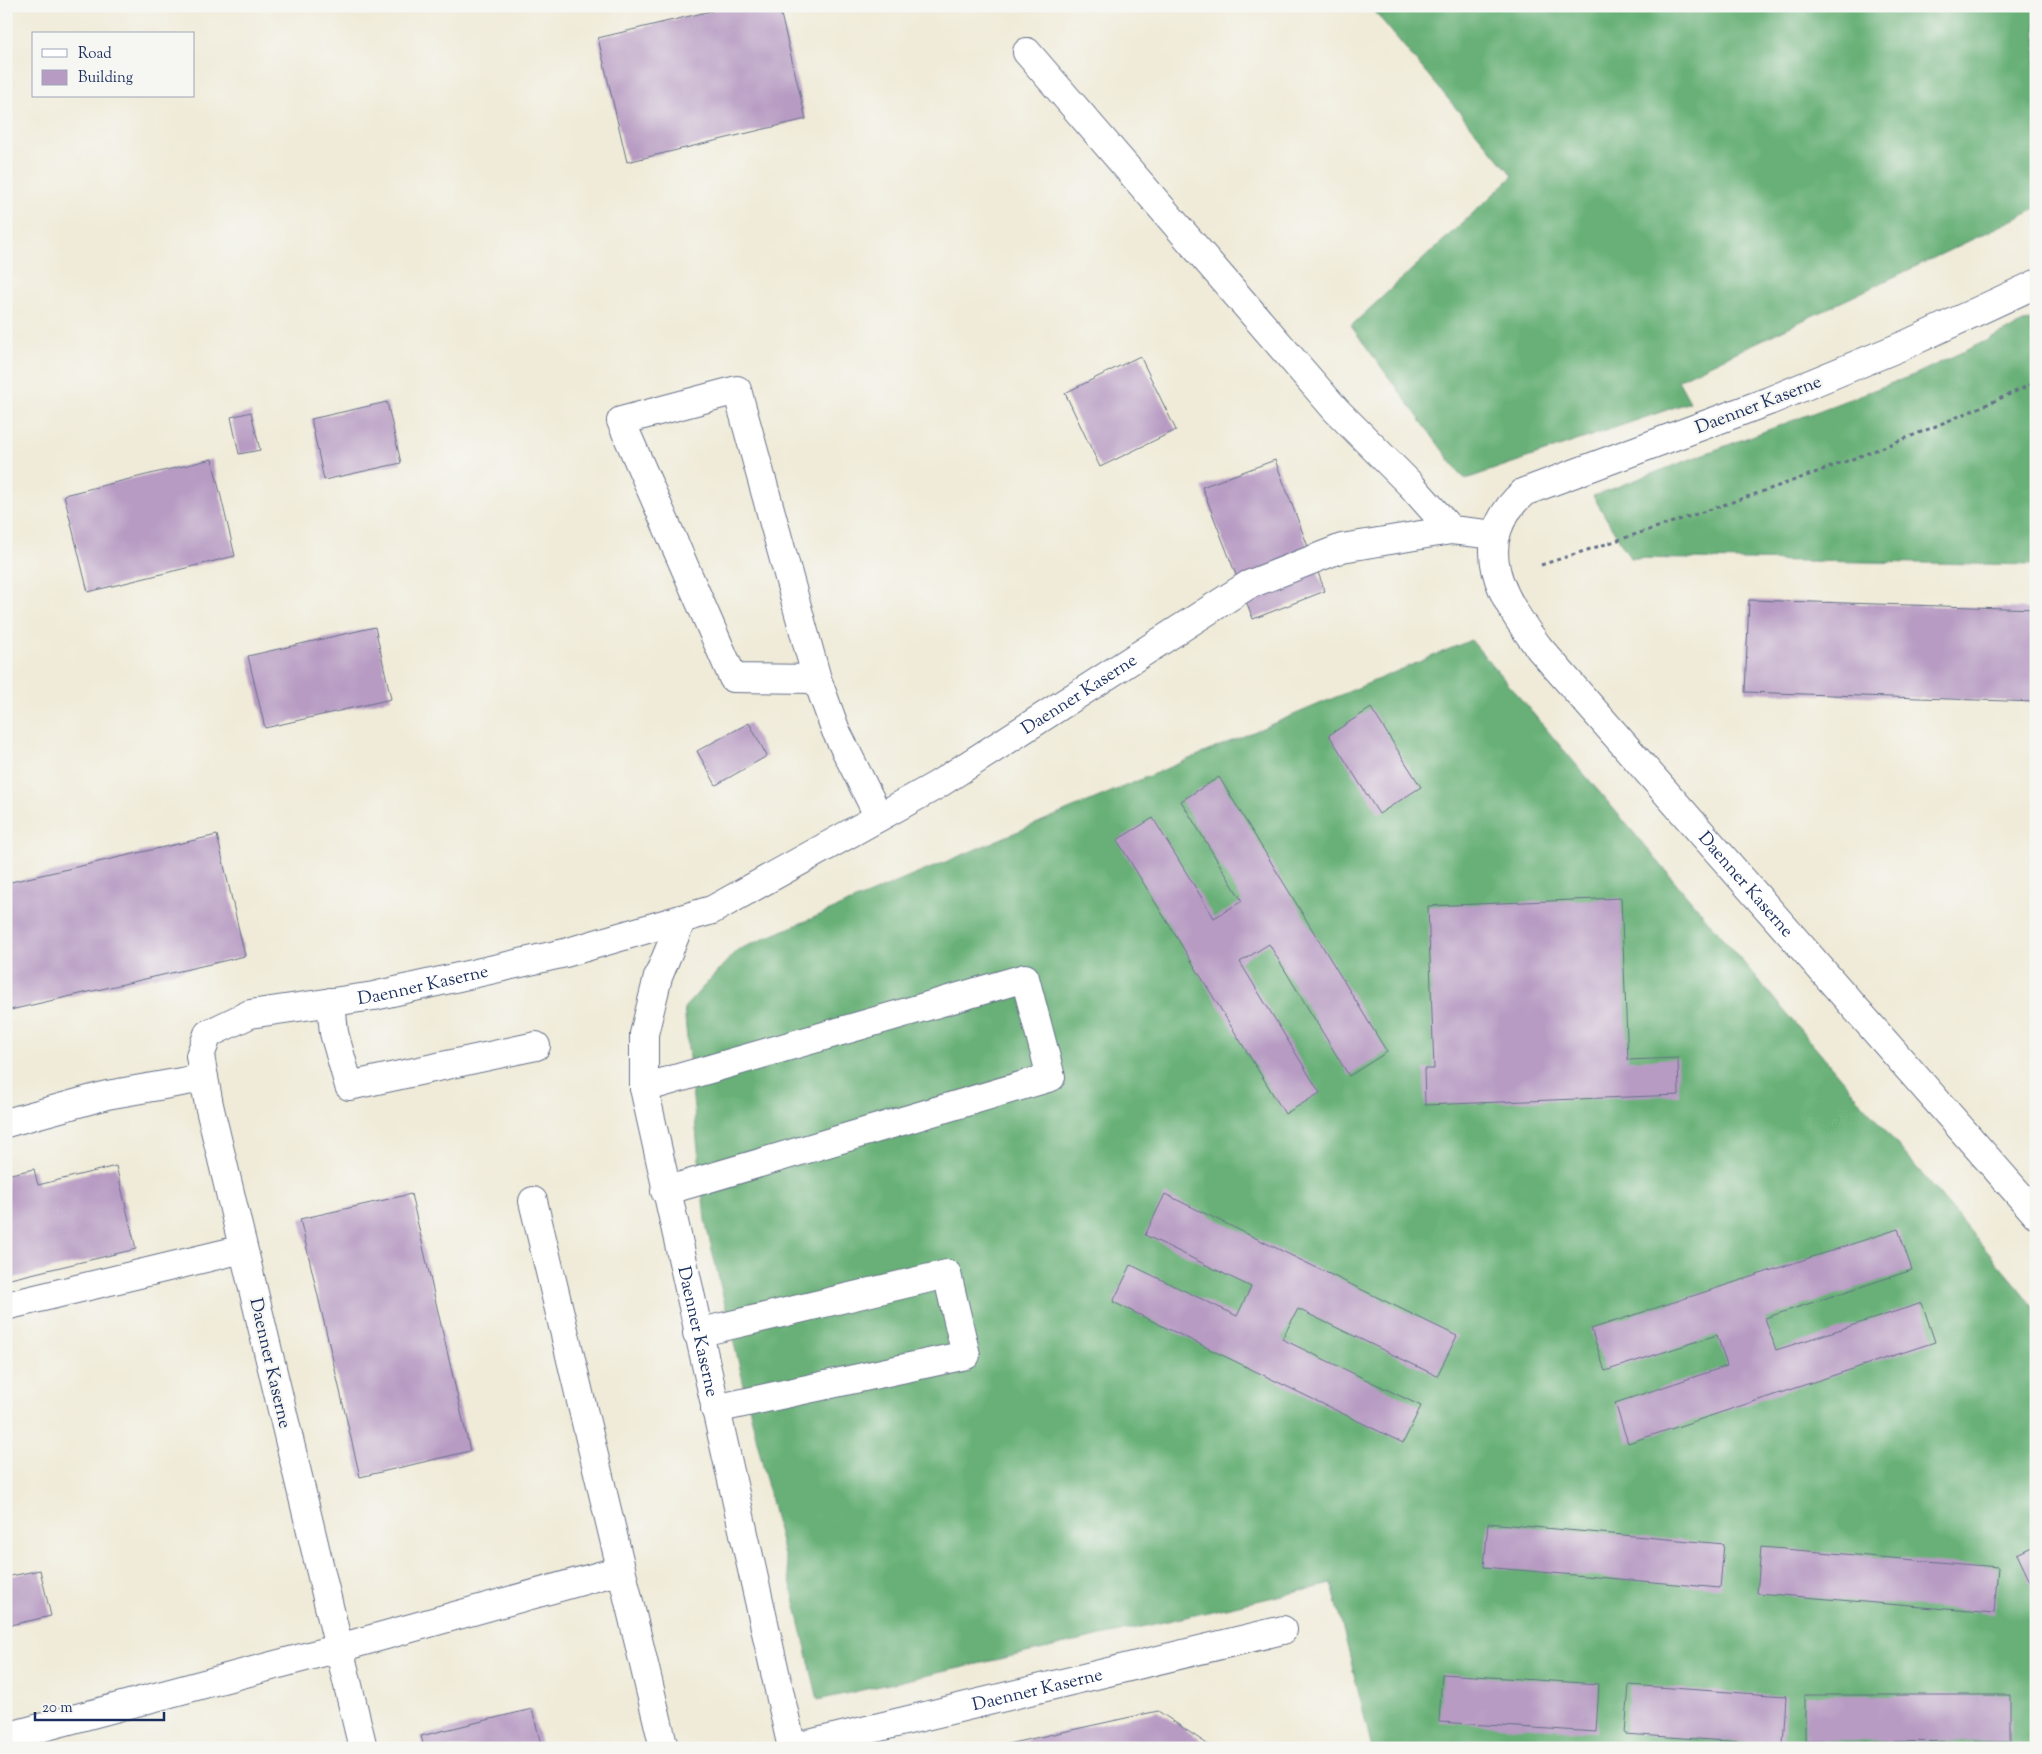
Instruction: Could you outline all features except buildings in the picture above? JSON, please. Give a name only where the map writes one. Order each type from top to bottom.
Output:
[{"type":"street","points":[[1027,52],[1336,410],[1410,484],[1451,530]]},
{"type":"street","name":"Daenner Kaserne","points":[[2036,284],[1907,344],[1796,389],[1524,492],[1502,516],[1494,547],[1496,576],[1514,614],[1540,649],[2036,1214]]},
{"type":"street","points":[[817,679],[733,678],[620,421],[737,390],[817,679],[836,731],[879,817]]},
{"type":"street","name":"Daenner Kaserne","points":[[363,1748],[204,1078],[200,1056],[208,1034],[250,1014],[374,996],[565,953],[712,910],[937,785],[1248,585],[1342,548],[1451,530],[1496,535]]},
{"type":"street","name":"Daenner Kaserne","points":[[682,919],[658,977],[644,1034],[644,1088],[792,1748],[1283,1630]]},
{"type":"street","points":[[644,1088],[1024,978],[1051,1077],[666,1191]]},
{"type":"street","points":[[330,1002],[334,1032],[350,1086],[536,1046]]},
{"type":"street","points":[[6,1123],[107,1095],[204,1078]]},
{"type":"street","points":[[533,1201],[664,1748]]},
{"type":"street","points":[[6,1306],[244,1249]]},
{"type":"street","points":[[698,1333],[947,1274],[966,1355],[715,1409]]},
{"type":"street","points":[[6,1736],[339,1648],[621,1570]]},
{"type":"path","points":[[1541,565],[1752,497],[1969,414],[2036,382]]},
{"type":"green space","points":[[1370,6],[2036,6],[2036,209],[1678,380],[1690,402],[1466,479],[1460,474],[1351,326],[1513,176]]},
{"type":"green space","points":[[2036,317],[2036,565],[1630,558],[1593,496],[1916,374]]},
{"type":"green space","points":[[1471,640],[2036,1309],[2036,1748],[1372,1748],[1332,1584],[818,1700],[705,1220],[684,1008],[737,950]]}]
